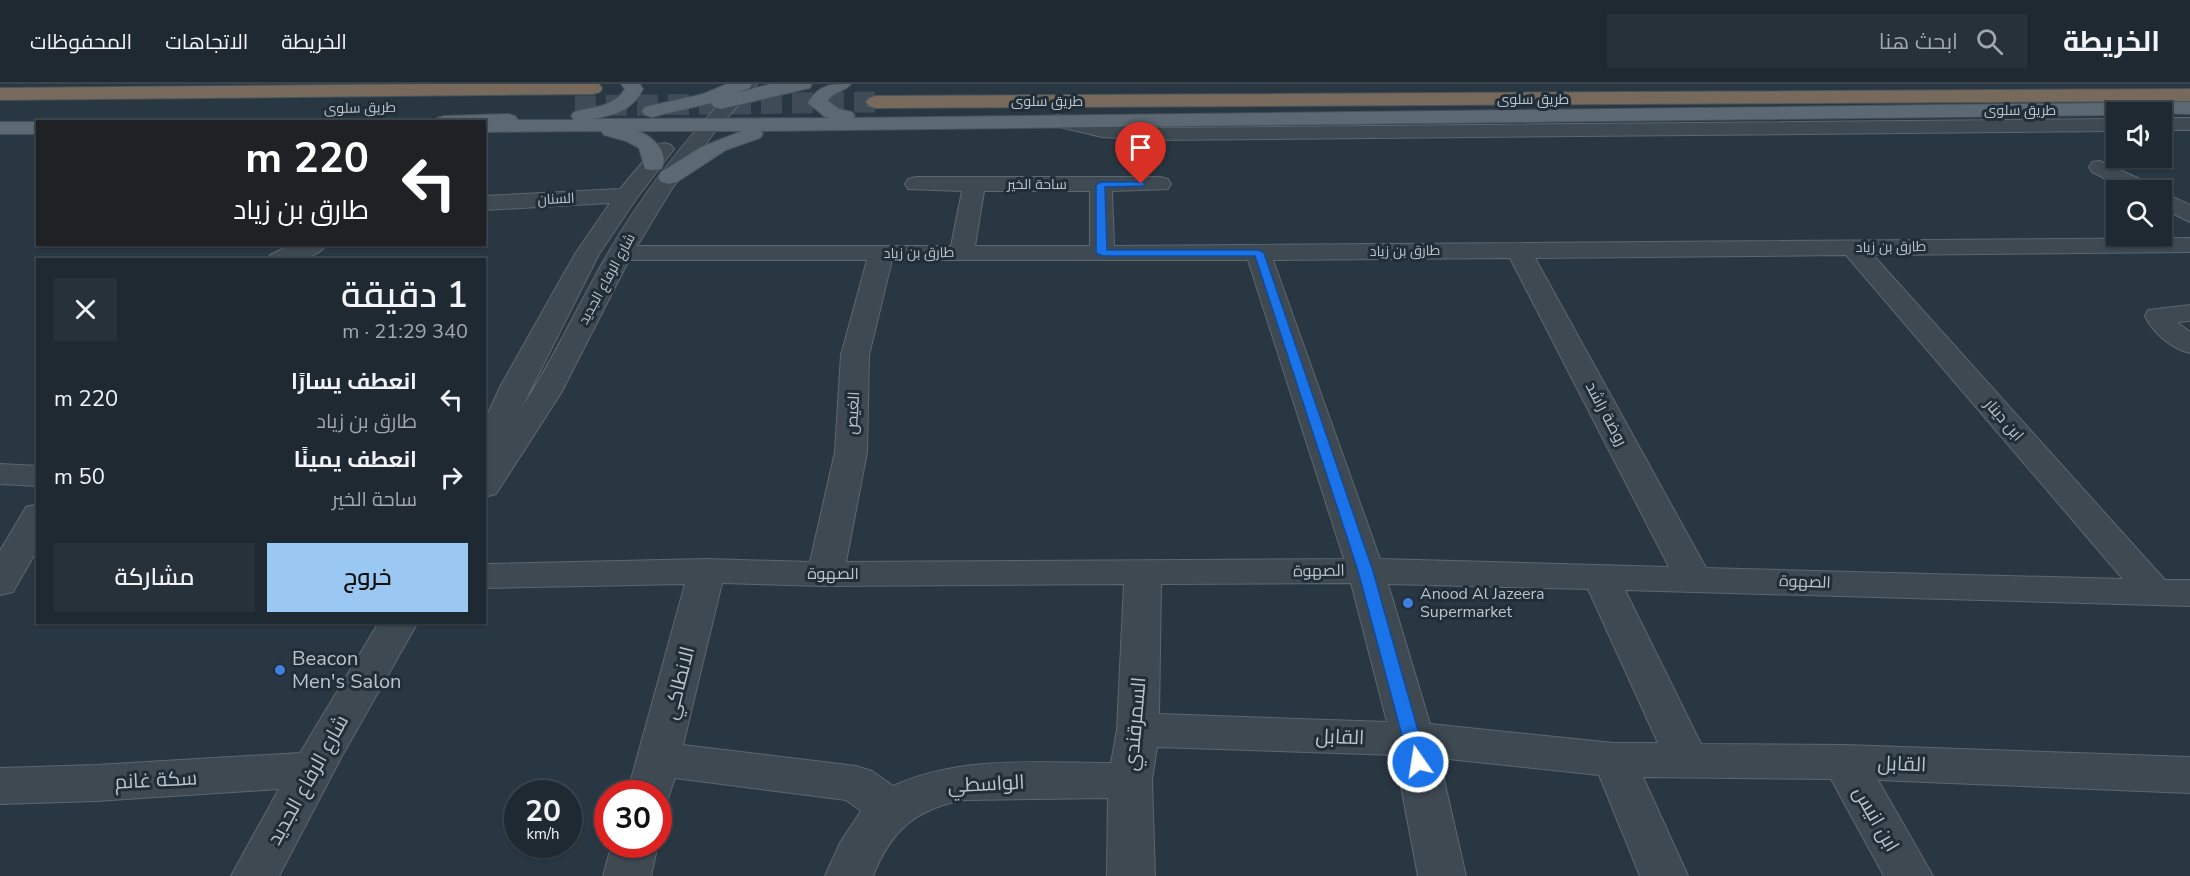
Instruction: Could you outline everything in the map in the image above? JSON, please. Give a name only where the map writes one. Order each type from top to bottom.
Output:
[{"type":"highway","name":"طريق سلوى","points":[[1487,84],[876,94],[2190,95]]},
{"type":"highway","name":"طريق سلوى","points":[[0,94],[593,88]]},
{"type":"highway","name":"طريق سلوى","points":[[0,111],[575,106]]},
{"type":"main road","points":[[563,123],[622,104],[632,97],[634,89],[630,84]]},
{"type":"main road","points":[[682,84],[699,90],[726,92],[750,110],[762,115],[814,124]]},
{"type":"main road","points":[[486,122],[563,123],[627,115],[726,92],[803,84]]},
{"type":"main road","points":[[842,84],[821,95],[818,103],[821,107],[845,116],[899,124]]},
{"type":"main road","points":[[710,125],[726,92]]},
{"type":"main road","points":[[684,125],[726,92]]},
{"type":"main road","name":"طريق سلوى","points":[[486,126],[563,123],[899,124],[2190,108]]},
{"type":"main road","points":[[1514,115],[1617,130]]},
{"type":"main road","points":[[563,123],[636,138],[651,148],[661,171],[722,143],[759,133],[814,124]]},
{"type":"main road","points":[[0,128],[36,128]]},
{"type":"street","points":[[726,92],[748,84]]},
{"type":"street","name":"طريق سلوى","points":[[1058,121],[1102,131],[1154,134],[2106,125]]},
{"type":"street","points":[[2172,124],[2190,124]]},
{"type":"street","name":"شارع الرفاع الجديد","points":[[486,484],[546,393],[684,125]]},
{"type":"street","name":"شارع الرفاع الجديد","points":[[487,440],[586,254],[627,195],[661,171],[710,125]]},
{"type":"street","points":[[2100,167],[2125,180]]},
{"type":"street","name":"ساحة الخير","points":[[916,184],[1160,184]]},
{"type":"street","points":[[962,252],[974,184]]},
{"type":"street","points":[[1101,185],[1102,253]]},
{"type":"street","name":"السنان","points":[[486,203],[627,195]]},
{"type":"street","points":[[2172,205],[2190,215]]},
{"type":"street","name":"طارق بن زياد","points":[[620,253],[1259,253],[2190,245]]},
{"type":"street","points":[[284,258],[310,246]]},
{"type":"street","name":"ابن دينار","points":[[1853,248],[2173,592]]},
{"type":"street","name":"روضة راشد","points":[[1518,250],[1694,579]]},
{"type":"street","name":"الغيص","points":[[825,574],[851,452],[855,355],[881,253]]},
{"type":"street","points":[[1259,253],[1366,571],[1413,739],[1442,876]]},
{"type":"street","points":[[2190,314],[2158,316],[2162,324],[2190,345]]},
{"type":"street","points":[[486,401],[515,387]]},
{"type":"street","points":[[0,474],[36,476]]},
{"type":"street","points":[[0,583],[36,519]]},
{"type":"street","name":"الصهوة","points":[[486,576],[707,571],[825,574],[1366,571],[2173,592]]},
{"type":"street","name":"الانطاكي","points":[[653,776],[707,571]]},
{"type":"street","name":"السمرقندي","points":[[1131,876],[1130,780],[1138,730],[1143,573]]},
{"type":"street","points":[[1601,578],[1687,760]]},
{"type":"street","name":"شارع الرفاع الجديد","points":[[255,876],[312,770],[398,624]]},
{"type":"street","name":"القابل","points":[[1138,730],[1413,739],[1614,760],[1844,762],[2190,775]]},
{"type":"street","points":[[1614,760],[1665,876]]},
{"type":"street","name":"ابن انيس","points":[[1844,762],[1909,876]]},
{"type":"street","name":"سكة غانم","points":[[0,786],[96,783],[312,770]]},
{"type":"street","points":[[653,776],[856,784],[892,808]]},
{"type":"street","name":"الواسطي","points":[[849,876],[862,845],[874,826],[892,808],[912,795],[940,786],[964,782],[1130,780]]},
{"type":"street","points":[[627,876],[632,858]]},
{"type":"tunnel","points":[[575,106],[876,102]]},
{"type":"place","name":"Anood Al Jazeera Supermarket","points":[[1408,603]]},
{"type":"place","name":"Beacon Men's Salon","points":[[280,670]]},
{"type":"route","points":[[1141,184],[1101,185],[1102,253],[1259,253],[1262,268],[1366,571],[1418,762]]}]
